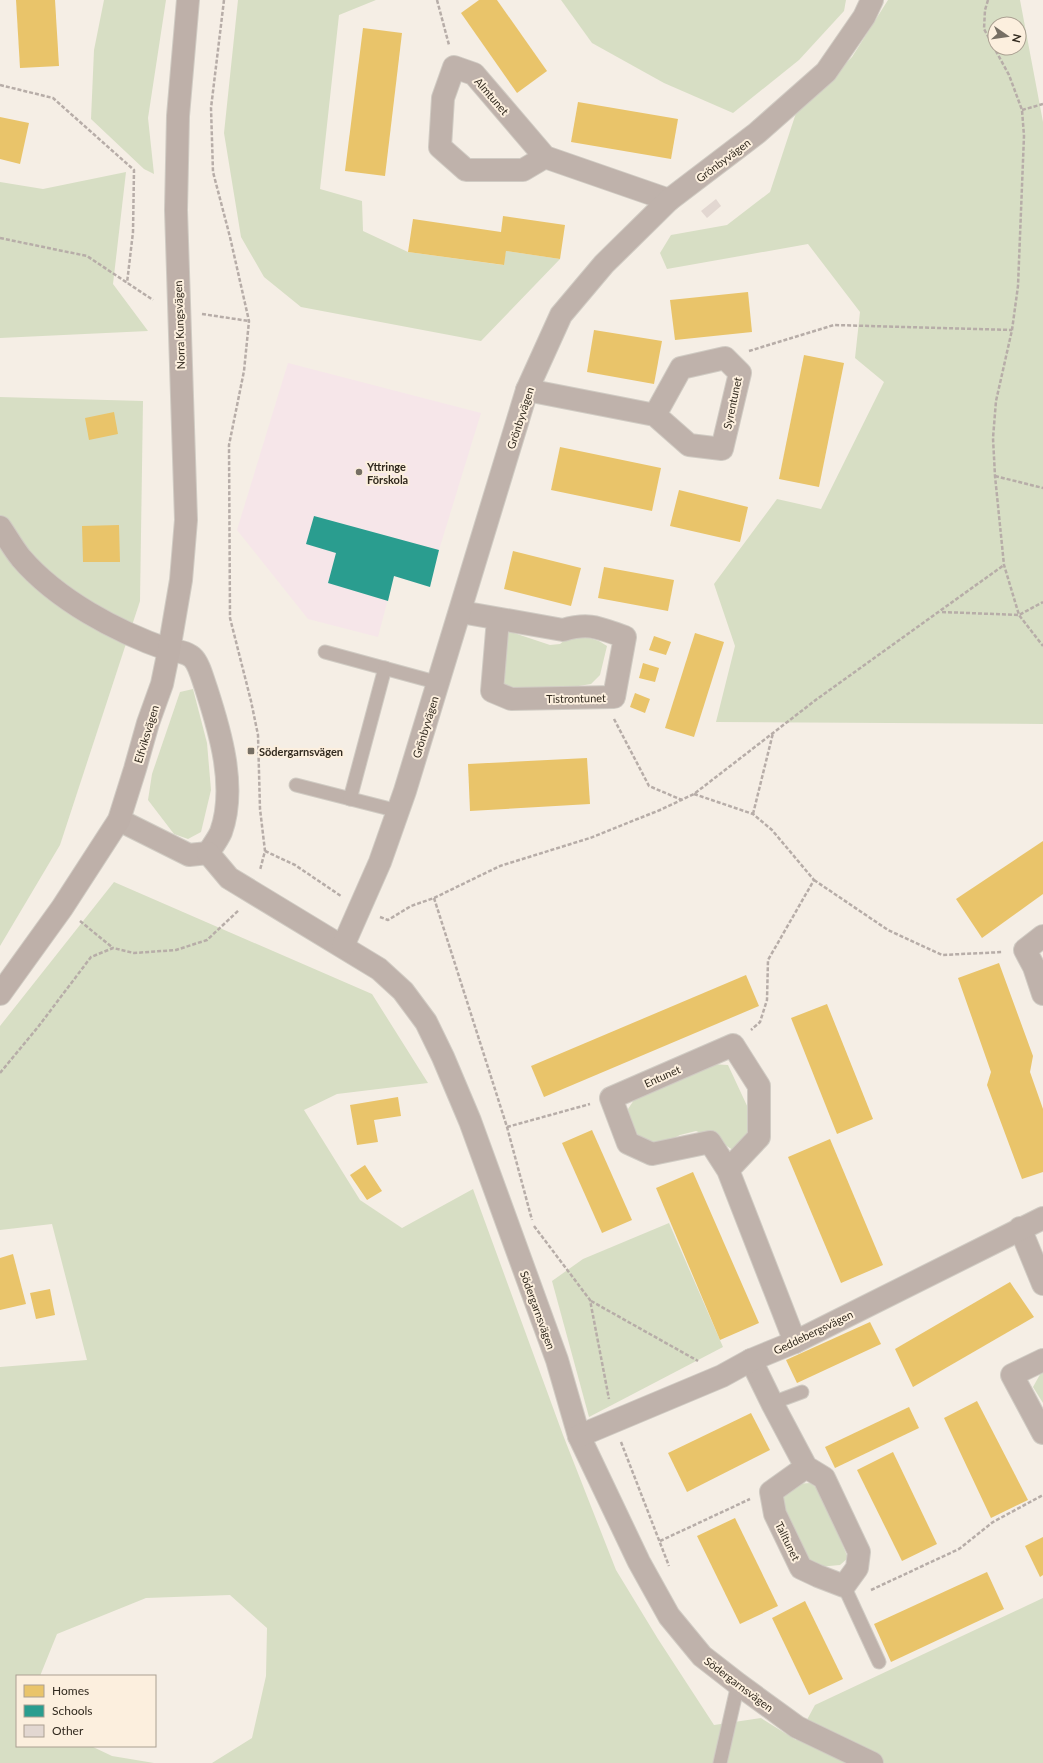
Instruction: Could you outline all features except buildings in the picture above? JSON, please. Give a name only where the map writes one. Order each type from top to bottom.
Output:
[{"type":"main road","name":"Norra Kungsvägen","points":[[169,650],[181,580],[186,520],[176,210],[178,116],[188,0]]},
{"type":"main road","points":[[0,527],[20,557],[55,590],[87,612],[124,632],[169,650]]},
{"type":"main road","name":"Elfviksvägen","points":[[0,994],[62,908],[118,820],[136,769],[148,722],[162,684],[169,650]]},
{"type":"street","name":"Grönbyvägen","points":[[343,946],[380,862],[398,811],[461,612],[527,390],[561,315],[604,264],[669,200],[758,133],[826,72],[864,17],[872,0]]},
{"type":"street","points":[[454,67],[443,98],[440,147],[466,170],[523,170],[545,157],[669,200]]},
{"type":"street","name":"Almtunet","points":[[454,67],[474,74],[545,157]]},
{"type":"street","points":[[527,390],[655,415],[680,368],[725,358]]},
{"type":"street","name":"Syrentunet","points":[[655,415],[689,445],[722,449],[740,373],[725,358]]},
{"type":"street","name":"Tistrontunet","points":[[461,612],[563,630],[578,626],[592,626],[625,637],[614,697],[512,699],[492,690],[498,619]]},
{"type":"street","points":[[118,820],[189,856],[208,853],[221,833],[227,797],[225,760],[220,733],[204,681],[194,658],[184,652],[169,650]]},
{"type":"street","name":"Södergarnsvägen","points":[[208,853],[229,878],[379,969],[403,991],[426,1022],[444,1057],[470,1122],[557,1360],[579,1436],[639,1562],[669,1616],[702,1656],[797,1727],[872,1763]]},
{"type":"street","points":[[1043,936],[1025,950],[1034,967],[1043,994]]},
{"type":"street","points":[[728,1170],[759,1137],[759,1086],[733,1045]]},
{"type":"street","name":"Entunet","points":[[611,1098],[733,1045]]},
{"type":"street","points":[[611,1098],[628,1143],[652,1154],[710,1142],[728,1170],[795,1342]]},
{"type":"street","name":"Geddebergsvägen","points":[[579,1436],[722,1376],[751,1360],[795,1342],[1020,1228],[1043,1218]]},
{"type":"street","points":[[1020,1228],[1043,1284]]},
{"type":"street","points":[[751,1360],[806,1467],[824,1478],[859,1552],[857,1568],[844,1586]]},
{"type":"street","points":[[1043,1360],[1012,1375],[1043,1432]]},
{"type":"street","points":[[771,1492],[806,1467]]},
{"type":"street","name":"Talltunet","points":[[771,1492],[775,1514],[801,1568],[844,1586]]},
{"type":"lane","points":[[325,652],[439,683]]},
{"type":"lane","points":[[350,799],[385,668]]},
{"type":"lane","points":[[296,785],[398,811]]},
{"type":"lane","points":[[772,1403],[802,1392]]},
{"type":"lane","points":[[844,1586],[879,1662]]},
{"type":"lane","points":[[720,1763],[738,1684]]},
{"type":"path","points":[[199,313],[249,321],[230,237],[213,172],[211,108],[217,48],[224,0]]},
{"type":"path","points":[[437,0],[454,67]]},
{"type":"path","points":[[988,0],[985,10],[984,29],[1009,76],[1022,110],[1024,136],[1018,278],[1012,330],[996,401],[993,438],[995,476],[1004,565],[1019,615],[1043,646]]},
{"type":"path","points":[[0,85],[54,98],[134,170],[133,232],[127,283]]},
{"type":"path","points":[[1022,110],[1043,104]]},
{"type":"path","points":[[0,238],[87,256],[153,300]]},
{"type":"path","points":[[725,358],[834,325],[1012,330]]},
{"type":"path","points":[[995,476],[1043,488]]},
{"type":"path","points":[[265,851],[295,865],[360,908],[388,920],[411,906],[434,898],[500,866],[590,838],[694,794],[816,699],[941,612],[1004,565]]},
{"type":"path","points":[[941,612],[1019,615],[1043,602]]},
{"type":"path","points":[[603,697],[649,786],[682,800]]},
{"type":"path","points":[[753,814],[773,732]]},
{"type":"path","points":[[694,794],[753,814],[772,830],[814,880],[888,930],[942,955],[1025,950]]},
{"type":"path","points":[[733,1045],[760,1022],[767,1000],[768,960],[814,880]]},
{"type":"path","points":[[434,898],[507,1127],[534,1227],[590,1300],[722,1376]]},
{"type":"path","points":[[507,1127],[611,1098]]},
{"type":"path","points":[[590,1300],[613,1423],[670,1567]]},
{"type":"path","points":[[660,1541],[754,1497],[771,1492]]},
{"type":"path","points":[[844,1586],[864,1594],[959,1549],[993,1522],[1043,1495]]},
{"type":"shaded area","name":"Yttringe Förskola","points":[[288,363],[481,413],[439,550],[430,587],[394,576],[378,637],[308,619],[237,530]]},
{"type":"green space","points":[[104,0],[166,0],[148,118],[154,174],[144,169],[91,119],[94,50]]},
{"type":"green space","points":[[238,0],[376,0],[339,15],[320,189],[362,201],[363,231],[408,252],[503,265],[506,251],[560,259],[481,341],[301,307],[264,277],[241,237],[224,133]]},
{"type":"green space","points":[[561,0],[846,0],[844,11],[799,60],[733,113],[664,83],[592,43]]},
{"type":"green space","points":[[888,0],[1020,0],[1023,16],[987,16],[987,56],[1027,56],[1027,37],[1043,122],[1043,724],[716,722],[735,646],[714,584],[777,499],[821,509],[884,382],[855,358],[860,312],[808,244],[667,269],[660,253],[671,235],[727,225],[770,192],[796,113],[852,57]]},
{"type":"green space","points":[[126,172],[113,284],[148,331],[0,338],[0,182],[43,189]]},
{"type":"green space","points":[[0,397],[143,401],[140,601],[60,845],[0,946]]},
{"type":"green space","points":[[508,631],[550,645],[560,644],[571,635],[583,636],[599,641],[607,646],[600,675],[591,684],[566,688],[511,691],[500,685]]},
{"type":"green space","points":[[193,689],[207,743],[211,790],[201,832],[188,839],[174,834],[148,800],[152,774],[180,692]]},
{"type":"green space","points":[[114,882],[372,994],[428,1083],[337,1094],[304,1110],[360,1200],[402,1228],[473,1189],[563,1435],[616,1570],[658,1639],[714,1725],[761,1718],[796,1740],[815,1705],[1043,1598],[1043,1763],[212,1763],[252,1738],[266,1676],[267,1628],[230,1595],[146,1598],[57,1634],[40,1675],[16,1675],[16,1747],[93,1747],[112,1756],[154,1763],[0,1763],[0,1367],[87,1360],[52,1224],[0,1230],[0,1026]]},
{"type":"green space","points":[[711,1064],[728,1065],[749,1110],[753,1124],[736,1152],[716,1139],[696,1131],[680,1135],[660,1145],[645,1143],[631,1127],[628,1109],[634,1100]]},
{"type":"green space","points":[[669,1223],[723,1347],[589,1417],[552,1281],[583,1259]]},
{"type":"green space","points":[[1043,1369],[1043,1403],[1033,1387]]},
{"type":"green space","points":[[811,1483],[820,1491],[848,1558],[840,1565],[818,1567],[803,1559],[780,1507],[782,1496],[794,1484]]},
{"type":"place","name":"Yttringe Förskola","points":[[359,472]]},
{"type":"place","name":"Södergarnsvägen","points":[[251,751]]}]
